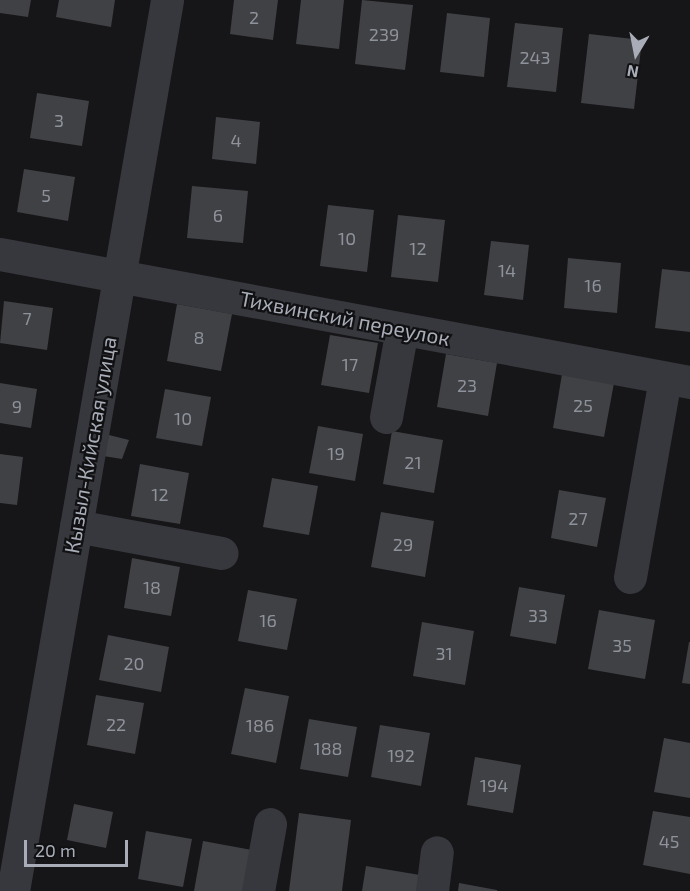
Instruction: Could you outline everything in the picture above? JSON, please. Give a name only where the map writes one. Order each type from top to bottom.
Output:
[{"type":"street","name":"Кызыл-Кийская улица","points":[[14,891],[167,0]]},
{"type":"street","name":"Тихвинский переулок","points":[[0,254],[678,380]]},
{"type":"street","points":[[386,417],[402,328]]},
{"type":"street","points":[[630,578],[678,380]]},
{"type":"street","points":[[76,526],[222,553]]},
{"type":"street","points":[[258,891],[270,824]]},
{"type":"street","points":[[432,891],[437,852]]},
{"type":"building","points":[[0,0],[31,0],[28,17],[0,13]]},
{"type":"building","points":[[59,0],[115,0],[111,27],[56,17]]},
{"type":"building","points":[[234,0],[278,0],[273,40],[230,34]]},
{"type":"building","points":[[301,0],[344,0],[339,49],[296,44]]},
{"type":"building","points":[[362,0],[413,5],[405,70],[355,64]]},
{"type":"building","points":[[447,13],[490,18],[484,77],[440,72]]},
{"type":"building","points":[[515,23],[563,28],[556,92],[507,87]]},
{"type":"building","points":[[589,34],[642,40],[634,109],[581,103]]},
{"type":"building","points":[[37,93],[89,101],[82,146],[30,138]]},
{"type":"building","points":[[216,117],[260,122],[256,164],[212,159]]},
{"type":"building","points":[[24,169],[75,177],[68,221],[17,212]]},
{"type":"building","points":[[192,186],[248,191],[243,243],[187,238]]},
{"type":"building","points":[[328,205],[374,210],[367,272],[320,266]]},
{"type":"building","points":[[398,215],[445,220],[438,282],[391,277]]},
{"type":"building","points":[[491,241],[529,245],[523,300],[484,295]]},
{"type":"building","points":[[568,258],[621,263],[617,313],[564,308]]},
{"type":"building","points":[[662,269],[690,272],[690,332],[655,328]]},
{"type":"building","points":[[4,301],[53,308],[47,350],[0,343]]},
{"type":"building","points":[[177,304],[232,314],[221,371],[167,361]]},
{"type":"building","points":[[330,335],[378,343],[369,393],[321,385]]},
{"type":"building","points":[[446,354],[497,363],[488,416],[437,407]]},
{"type":"building","points":[[562,374],[614,383],[604,437],[553,428]]},
{"type":"building","points":[[0,383],[37,389],[31,428],[0,423]]},
{"type":"building","points":[[165,389],[211,397],[202,446],[156,438]]},
{"type":"building","points":[[318,426],[363,434],[355,481],[309,473]]},
{"type":"building","points":[[392,431],[443,440],[434,493],[383,484]]},
{"type":"building","points":[[109,435],[129,440],[122,459],[103,456]]},
{"type":"building","points":[[0,454],[23,457],[17,505],[0,503]]},
{"type":"building","points":[[140,464],[189,473],[180,524],[131,516]]},
{"type":"building","points":[[272,478],[318,486],[309,535],[263,527]]},
{"type":"building","points":[[559,490],[606,498],[597,547],[551,538]]},
{"type":"building","points":[[381,512],[434,521],[425,577],[371,567]]},
{"type":"building","points":[[132,558],[180,567],[171,616],[124,608]]},
{"type":"building","points":[[519,587],[565,595],[556,644],[510,636]]},
{"type":"building","points":[[248,590],[297,599],[287,650],[238,641]]},
{"type":"building","points":[[599,610],[655,620],[645,679],[588,669]]},
{"type":"building","points":[[422,622],[474,631],[465,685],[413,676]]},
{"type":"building","points":[[108,635],[169,647],[161,692],[99,680]]},
{"type":"building","points":[[690,642],[690,684],[682,683]]},
{"type":"building","points":[[245,688],[289,696],[276,763],[231,754]]},
{"type":"building","points":[[96,695],[144,703],[135,754],[87,745]]},
{"type":"building","points":[[309,719],[357,727],[348,777],[300,769]]},
{"type":"building","points":[[380,725],[430,733],[421,786],[371,777]]},
{"type":"building","points":[[664,738],[690,743],[690,798],[654,792]]},
{"type":"building","points":[[475,757],[521,765],[513,813],[467,805]]},
{"type":"building","points":[[74,804],[113,812],[106,848],[67,840]]},
{"type":"building","points":[[653,811],[690,817],[690,874],[643,865]]},
{"type":"building","points":[[299,813],[351,820],[342,891],[289,891]]},
{"type":"building","points":[[146,831],[192,839],[183,887],[138,879]]},
{"type":"building","points":[[203,841],[252,850],[245,891],[194,891]]},
{"type":"building","points":[[366,866],[420,875],[417,891],[362,891]]},
{"type":"building","points":[[459,883],[497,890],[497,891],[458,891]]}]
